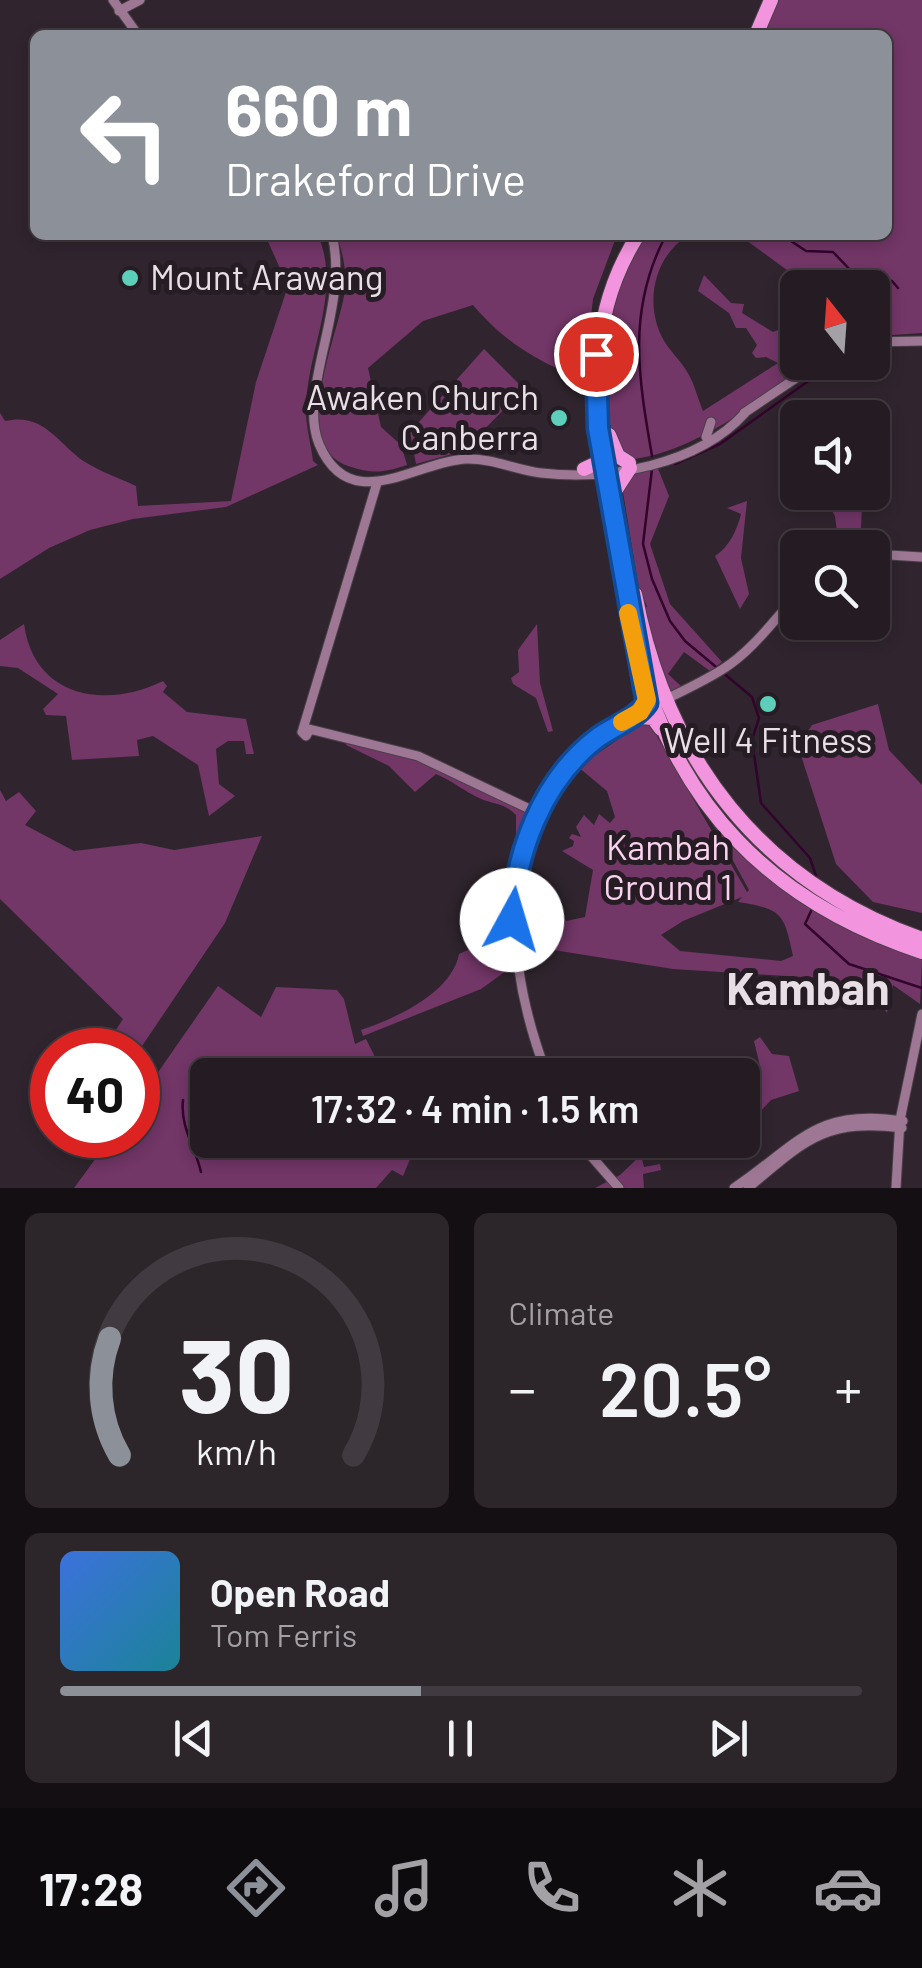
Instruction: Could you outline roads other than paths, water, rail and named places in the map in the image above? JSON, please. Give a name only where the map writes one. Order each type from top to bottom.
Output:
[{"type":"highway","points":[[756,30],[769,0]]},
{"type":"highway","points":[[638,240],[614,289],[603,332],[601,371],[609,468],[617,488],[639,639]]},
{"type":"highway","points":[[606,442],[596,463],[609,468]]},
{"type":"highway","points":[[609,468],[603,482],[650,677],[660,705],[674,719],[704,787],[813,886],[919,944]]},
{"type":"highway","points":[[650,677],[647,703],[660,705]]},
{"type":"highway","points":[[660,705],[653,718],[745,851],[814,905],[919,944]]},
{"type":"street","points":[[113,0],[134,30]]},
{"type":"street","points":[[120,12],[140,0]]},
{"type":"street","points":[[333,240],[338,293],[316,392],[315,426],[319,444],[332,464],[360,480],[378,483],[463,459],[549,474],[609,468],[688,452],[793,380]]},
{"type":"street","points":[[890,341],[922,340]]},
{"type":"street","points":[[609,468],[668,455],[745,413]]},
{"type":"street","points":[[706,437],[712,422],[727,423]]},
{"type":"street","points":[[378,483],[309,729],[418,756],[539,812]]},
{"type":"street","points":[[890,555],[922,557]]},
{"type":"street","points":[[542,1058],[514,952],[514,892],[539,812],[554,785],[586,750],[722,672],[780,615]]},
{"type":"street","points":[[896,1187],[898,1121],[922,1014]]},
{"type":"street","points":[[898,1121],[922,1036]]},
{"type":"street","points":[[734,1188],[803,1133],[835,1120],[898,1121]]},
{"type":"street","points":[[748,1188],[811,1137],[865,1120]]},
{"type":"street","points":[[592,1158],[613,1183]]},
{"type":"waterway","points":[[652,456],[639,343],[645,289],[664,240]]},
{"type":"waterway","points":[[790,240],[806,251],[833,252],[858,278],[892,281],[898,288]]},
{"type":"waterway","points":[[675,464],[720,444],[810,380]]},
{"type":"waterway","points":[[652,469],[643,544],[652,579],[670,621],[685,641],[752,697],[759,718],[752,740],[761,803],[810,858],[816,876]]},
{"type":"waterway","points":[[812,909],[805,924],[849,964],[922,988]]},
{"type":"waterway","points":[[183,1100],[186,1128],[201,1172]]},
{"type":"place","name":"Mount Arawang","points":[[130,278]]},
{"type":"place","name":"Awaken Church Canberra","points":[[559,418]]},
{"type":"place","name":"Well 4 Fitness","points":[[768,704]]},
{"type":"district","name":"Kambah","points":[[808,989]]},
{"type":"park label","name":"Kambah Ground 1","points":[[668,868]]}]
